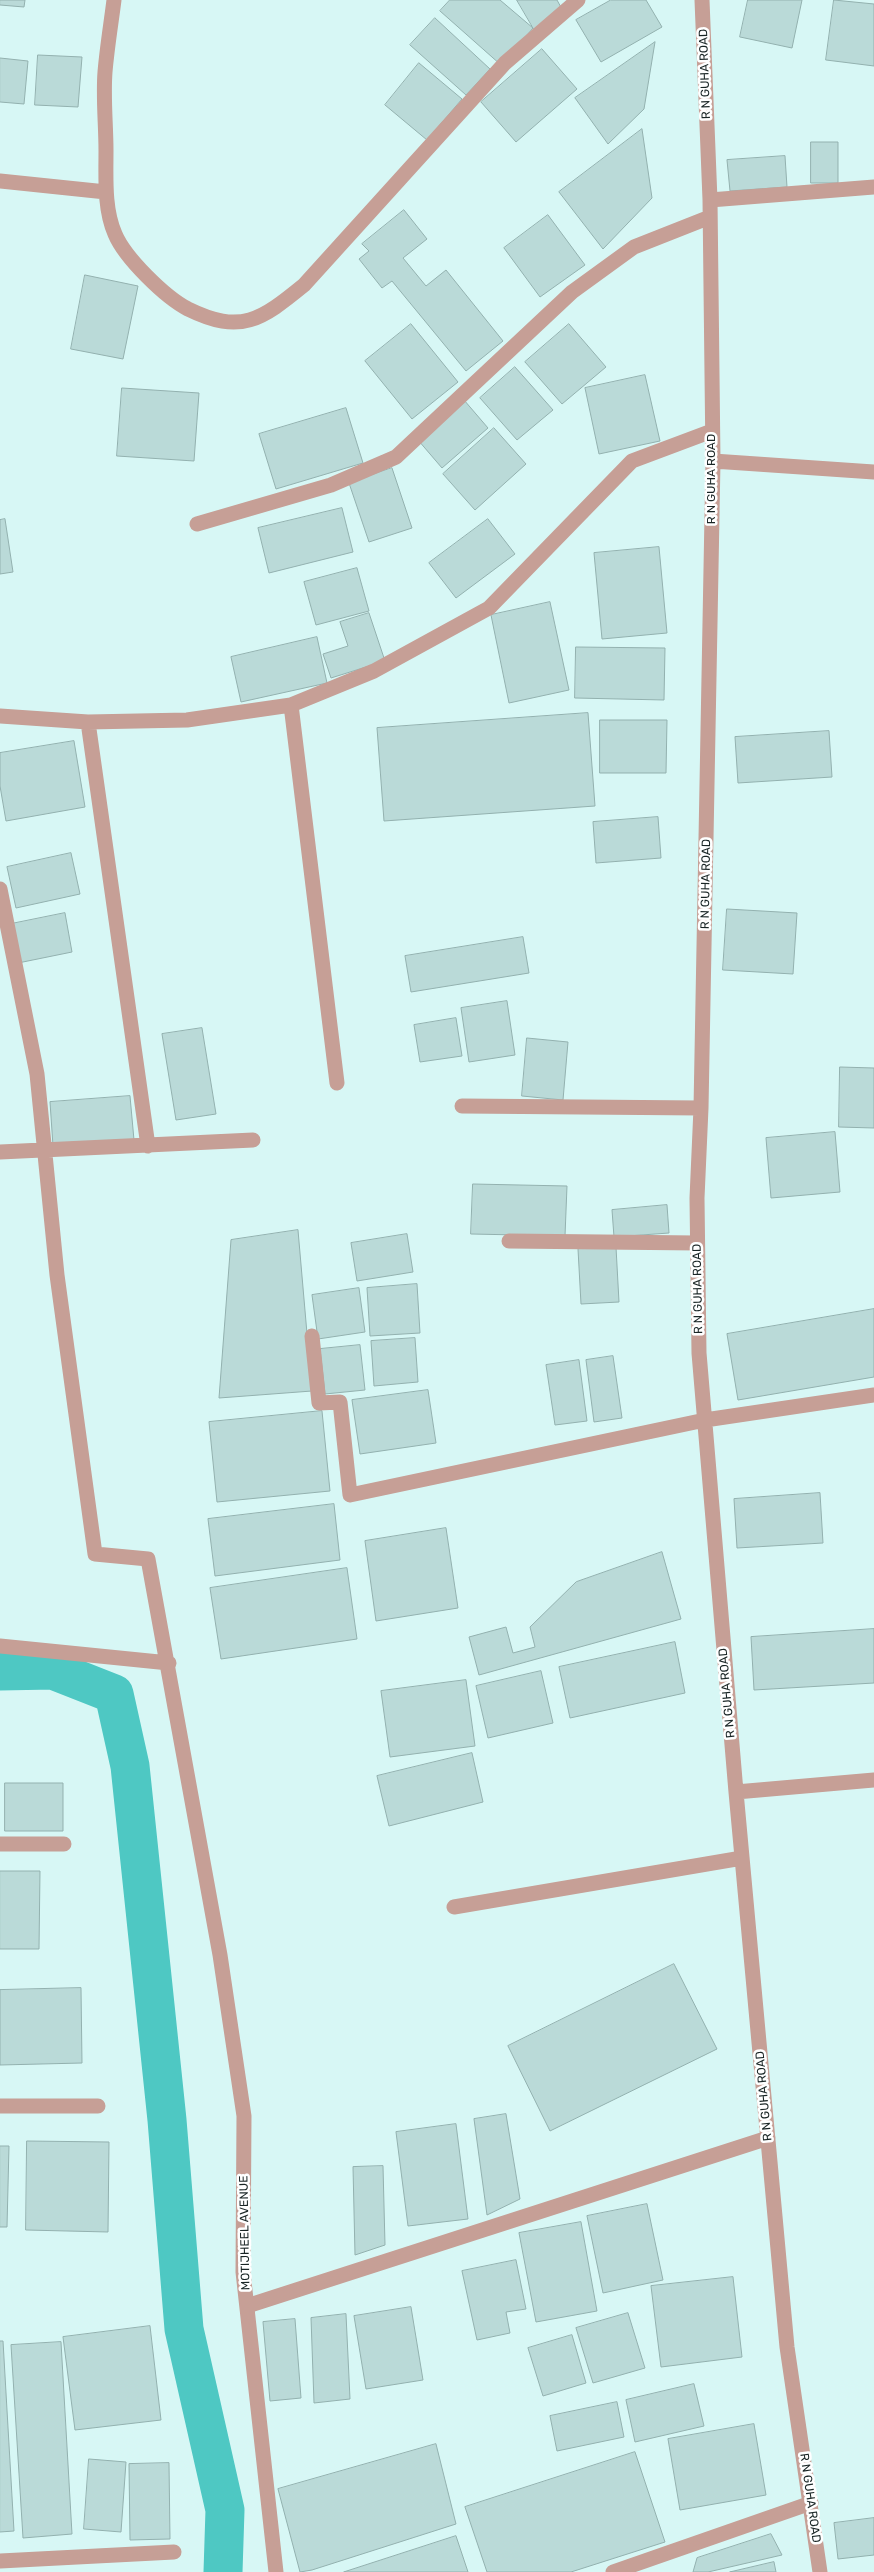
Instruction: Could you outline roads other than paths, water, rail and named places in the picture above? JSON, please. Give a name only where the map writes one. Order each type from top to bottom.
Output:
[{"type":"street","points":[[114,0],[105,73],[106,192],[115,234],[141,270],[173,301],[204,317],[226,323],[253,319],[276,308],[304,285],[505,63],[578,0]]},
{"type":"street","name":"R N GUHA ROAD","points":[[702,0],[710,200],[713,461],[697,1243],[699,1353],[736,1792],[787,2347],[820,2572]]},
{"type":"street","points":[[0,181],[106,192]]},
{"type":"street","points":[[710,200],[874,188]]},
{"type":"street","points":[[197,524],[331,485],[396,457],[572,292],[634,247],[710,217]]},
{"type":"street","points":[[0,716],[88,722],[187,720],[291,705],[374,671],[489,608],[632,462],[712,431]]},
{"type":"street","points":[[713,461],[874,472]]},
{"type":"street","points":[[291,705],[337,1083]]},
{"type":"street","points":[[88,722],[148,1146]]},
{"type":"street","points":[[0,889],[37,1074],[44,1151]]},
{"type":"street","points":[[462,1106],[701,1108]]},
{"type":"street","points":[[0,1152],[253,1140]]},
{"type":"street","name":"MOTIJHEEL AVENUE","points":[[44,1151],[57,1275],[95,1554],[148,1559],[220,1955],[244,2116],[243,2272],[276,2572]]},
{"type":"street","points":[[509,1241],[697,1243]]},
{"type":"street","points":[[312,1336],[319,1403],[340,1402],[350,1495],[705,1420],[874,1395]]},
{"type":"street","points":[[0,1646],[168,1664]]},
{"type":"street","points":[[736,1792],[874,1780]]},
{"type":"street","points":[[0,1844],[64,1844]]},
{"type":"street","points":[[454,1907],[742,1858]]},
{"type":"street","points":[[0,2106],[98,2106]]},
{"type":"street","points":[[247,2306],[768,2138]]},
{"type":"street","points":[[612,2572],[811,2503]]},
{"type":"street","points":[[0,2561],[174,2552]]},
{"type":"waterway","points":[[0,1671],[53,1670],[114,1694],[130,1766],[167,2120],[184,2329],[225,2510],[223,2572]]}]
